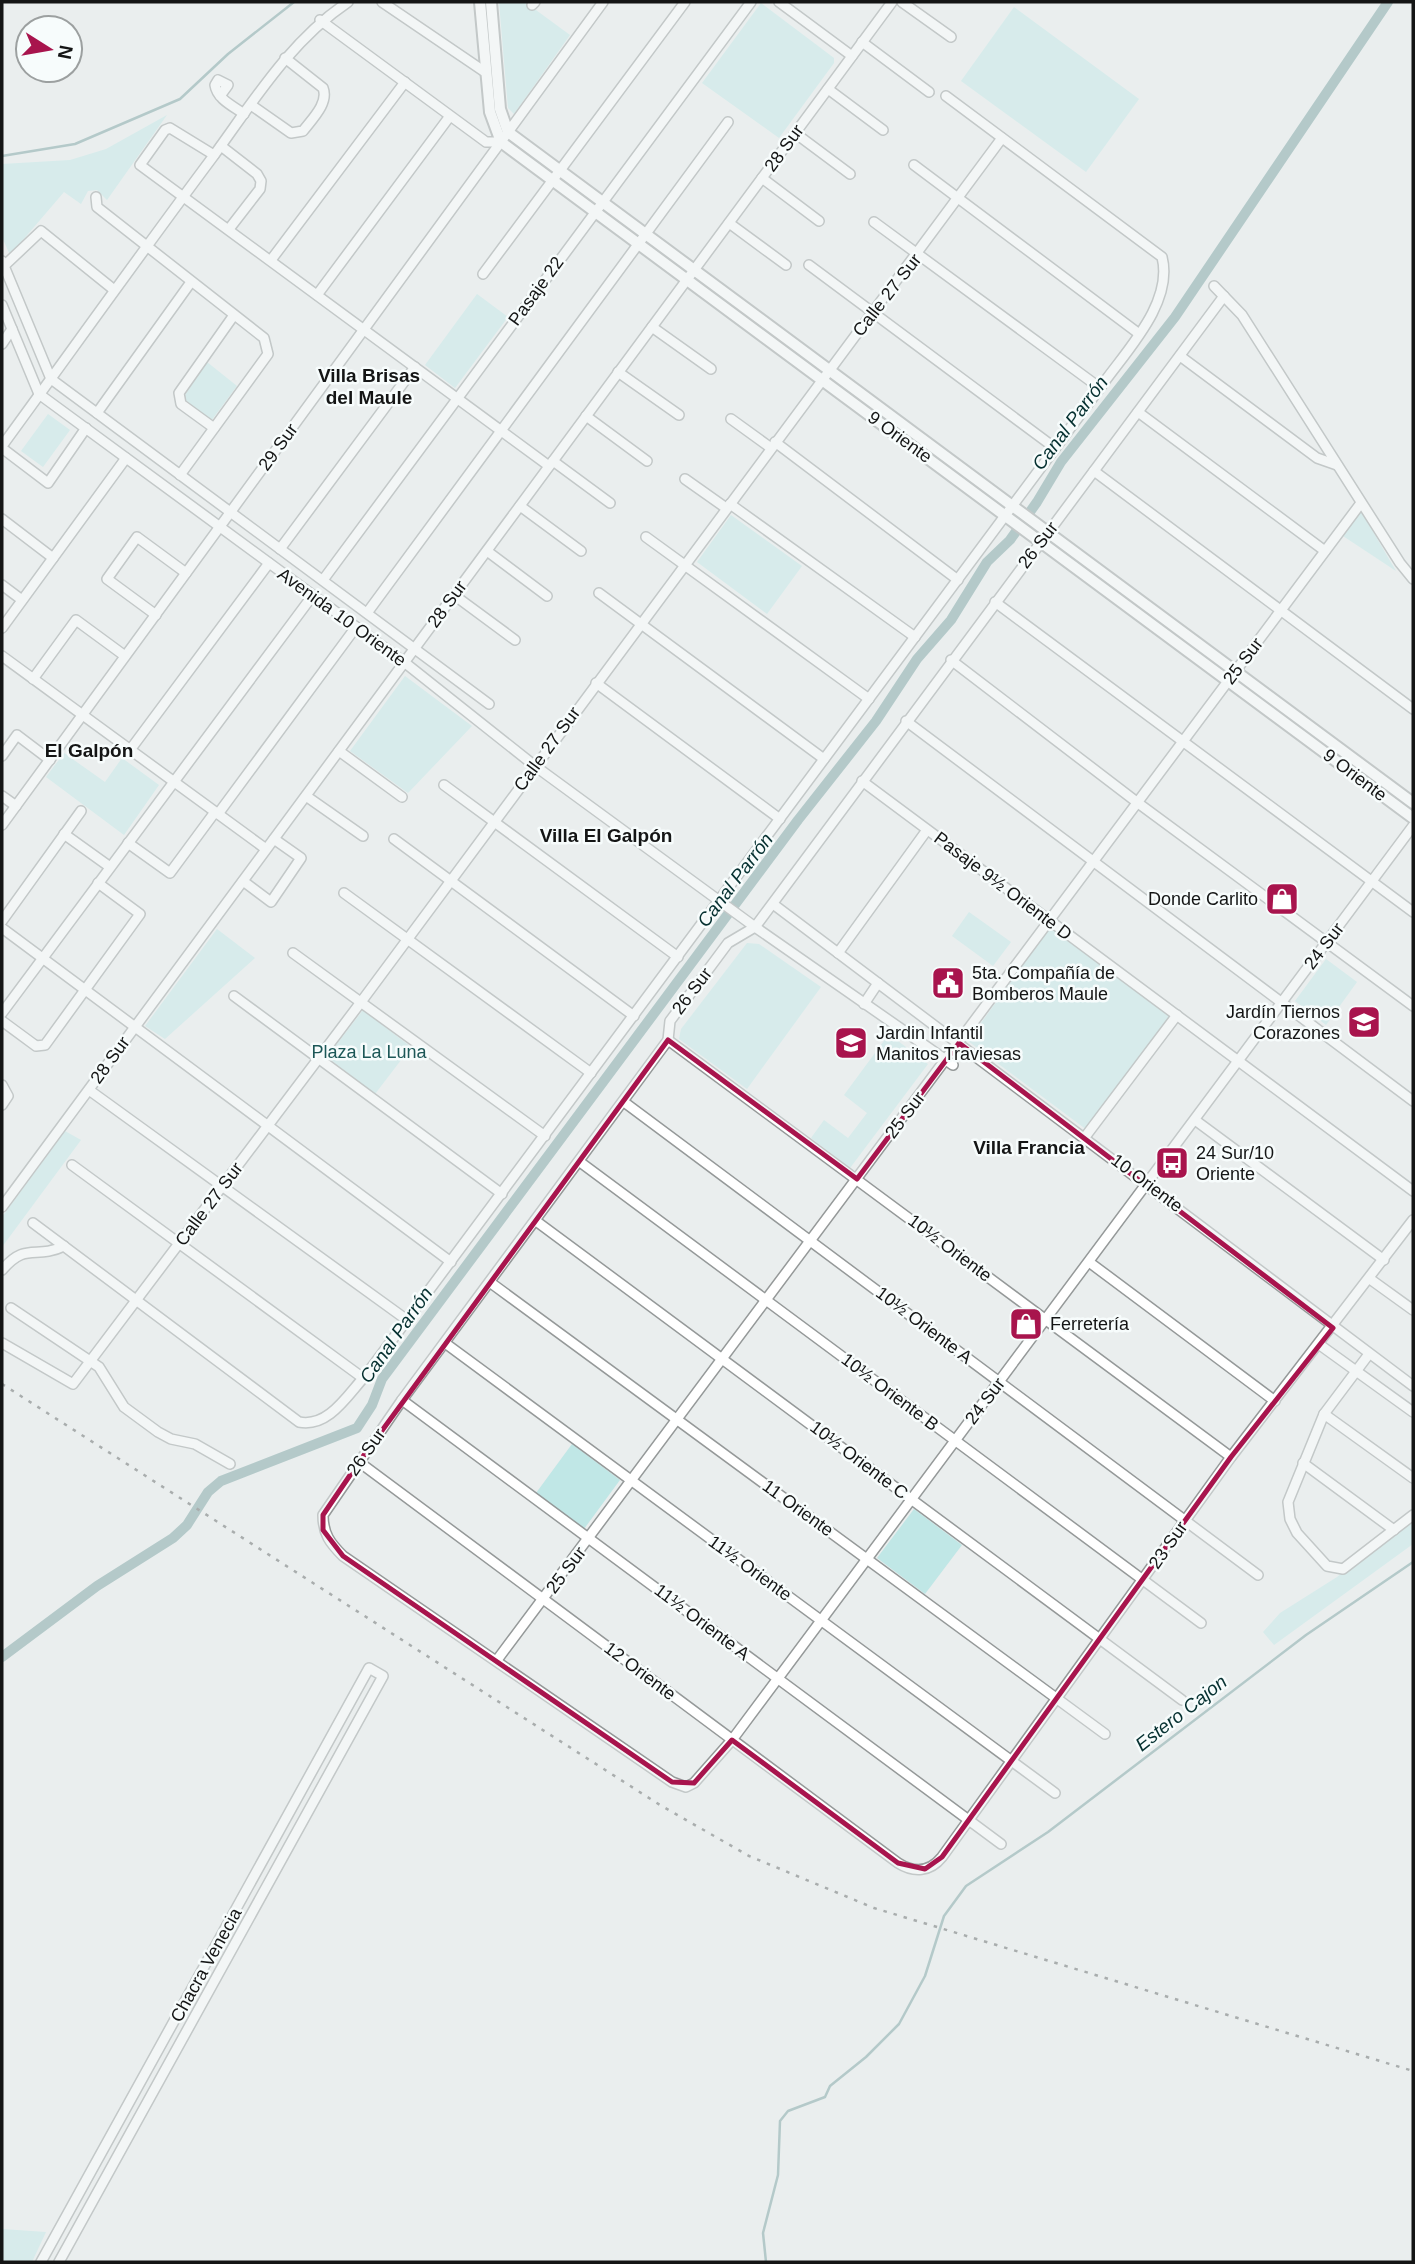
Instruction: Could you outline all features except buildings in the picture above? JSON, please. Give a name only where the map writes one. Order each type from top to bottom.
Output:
[{"type":"street","points":[[86,428],[48,483],[2,447],[113,289],[285,58],[320,20],[348,2]]},
{"type":"street","points":[[382,2],[485,72]]},
{"type":"street","points":[[320,20],[485,142],[501,142],[490,112],[480,2]]},
{"type":"street","points":[[491,2],[500,109],[508,132]]},
{"type":"street","name":"29 Sur","points":[[2,825],[603,2]]},
{"type":"street","points":[[483,274],[685,2]]},
{"type":"street","name":"Pasaje 22","points":[[323,580],[601,201],[751,2]]},
{"type":"street","points":[[779,2],[852,56]]},
{"type":"street","points":[[876,2],[889,6]]},
{"type":"street","points":[[902,2],[951,37]]},
{"type":"street","name":"28 Sur","points":[[2,1207],[889,6]]},
{"type":"street","points":[[862,42],[929,92]]},
{"type":"street","points":[[251,105],[291,133],[303,131],[324,102],[326,93],[323,88],[285,58]]},
{"type":"street","points":[[271,260],[405,82]]},
{"type":"street","points":[[828,89],[883,130]]},
{"type":"street","points":[[220,96],[244,114]]},
{"type":"street","points":[[946,96],[1002,138]]},
{"type":"street","points":[[317,295],[450,116]]},
{"type":"street","points":[[367,613],[728,122]]},
{"type":"street","points":[[214,155],[170,128],[165,130],[140,165],[501,431],[610,503]]},
{"type":"street","name":"9 Oriente","points":[[508,132],[646,234],[690,275]]},
{"type":"street","points":[[795,134],[850,174]]},
{"type":"street","name":"Calle 27 Sur","points":[[2,1343],[73,1384],[408,939],[773,445],[919,254],[1002,138]]},
{"type":"street","name":"26 Sur","points":[[137,1301],[293,1419],[313,1423],[328,1416],[363,1377],[407,1320],[678,957],[724,902],[824,759],[1011,512],[1158,302],[1165,268],[1162,257],[1002,138]]},
{"type":"street","name":"9 Oriente","points":[[501,142],[638,244],[690,275],[1032,527],[1228,681],[1413,818]]},
{"type":"street","points":[[221,146],[257,174],[261,181],[260,189],[229,229]]},
{"type":"street","points":[[914,165],[1138,333]]},
{"type":"street","points":[[762,178],[819,221]]},
{"type":"street","points":[[96,197],[97,207],[264,338],[268,354],[180,474]]},
{"type":"street","points":[[874,222],[1100,388]]},
{"type":"street","points":[[729,223],[786,265]]},
{"type":"street","points":[[51,379],[3,263],[41,231],[113,289]]},
{"type":"street","points":[[809,265],[1055,448]]},
{"type":"street","points":[[97,413],[191,282]]},
{"type":"street","points":[[1214,286],[1242,315],[1361,503],[1413,579]]},
{"type":"street","name":"26 Sur","points":[[498,1660],[343,1556],[331,1544],[323,1530],[323,1515],[402,1400],[668,1040],[670,1021],[728,943],[755,927],[773,904],[951,660],[1224,296]]},
{"type":"street","points":[[2,304],[39,394]]},
{"type":"street","points":[[214,428],[181,404],[179,393],[234,315]]},
{"type":"street","points":[[652,327],[710,369]]},
{"type":"street","points":[[2,344],[12,329]]},
{"type":"street","points":[[1180,356],[1317,458],[1337,465]]},
{"type":"street","points":[[279,548],[415,367]]},
{"type":"street","points":[[618,372],[679,415]]},
{"type":"street","name":"Avenida 10 Oriente","points":[[51,379],[489,704]]},
{"type":"street","name":"Avenida 10 Oriente","points":[[39,394],[404,662],[535,766],[724,902]]},
{"type":"street","points":[[1138,412],[1325,551]]},
{"type":"street","points":[[586,416],[647,461]]},
{"type":"street","points":[[731,419],[773,445],[958,580]]},
{"type":"street","points":[[2,628],[126,458]]},
{"type":"street","points":[[1094,471],[1413,709]]},
{"type":"street","points":[[685,479],[915,637]]},
{"type":"street","name":"25 Sur","points":[[498,1660],[857,1180],[950,1063],[959,1043],[1361,503]]},
{"type":"street","points":[[520,506],[581,551]]},
{"type":"street","points":[[2,519],[53,558]]},
{"type":"street","name":"9 Oriente","points":[[1044,536],[1236,671],[1413,803]]},
{"type":"street","points":[[156,615],[107,579],[137,537],[186,573]]},
{"type":"street","points":[[646,537],[869,699]]},
{"type":"street","points":[[487,551],[547,596]]},
{"type":"street","points":[[130,750],[269,563]]},
{"type":"street","points":[[2,585],[22,600]]},
{"type":"street","points":[[599,593],[824,759]]},
{"type":"street","points":[[2,1013],[313,595]]},
{"type":"street","points":[[454,595],[515,640]]},
{"type":"street","points":[[995,602],[1413,912]]},
{"type":"street","points":[[33,679],[76,620],[125,656]]},
{"type":"street","points":[[128,843],[170,873],[356,627]]},
{"type":"street","points":[[2,657],[266,849]]},
{"type":"street","points":[[951,660],[1138,803],[1413,1006]]},
{"type":"street","points":[[596,683],[780,819]]},
{"type":"street","points":[[906,721],[1413,1101]]},
{"type":"street","points":[[2,756],[17,735],[50,760]]},
{"type":"street","points":[[339,751],[402,797]]},
{"type":"street","name":"Pasaje 9½ Oriente D","points":[[862,781],[1413,1191]]},
{"type":"street","points":[[444,785],[678,957]]},
{"type":"street","points":[[2,796],[16,806]]},
{"type":"street","points":[[306,796],[363,836]]},
{"type":"street","points":[[2,920],[81,811]]},
{"type":"street","name":"24 Sur","points":[[498,1660],[679,1786],[686,1787],[703,1777],[1413,826]]},
{"type":"street","points":[[838,953],[927,830]]},
{"type":"street","points":[[64,834],[110,867]]},
{"type":"street","points":[[243,881],[271,902],[301,858],[274,839]]},
{"type":"street","points":[[394,839],[634,1016]]},
{"type":"street","points":[[2,1021],[36,1046],[45,1045],[140,914],[98,883]]},
{"type":"street","points":[[344,893],[591,1073]]},
{"type":"street","points":[[724,902],[755,927],[950,1063]]},
{"type":"street","name":"10 Oriente","points":[[773,904],[1148,1183],[1333,1328],[1413,1386]]},
{"type":"street","points":[[2,928],[451,1262]]},
{"type":"street","points":[[293,953],[545,1136]]},
{"type":"street","points":[[864,1004],[878,983]]},
{"type":"street","points":[[234,996],[502,1194]]},
{"type":"street","points":[[1085,1137],[1177,1015]]},
{"type":"street","name":"10½ Oriente","points":[[668,1040],[1231,1457]]},
{"type":"street","points":[[2,1085],[8,1096],[2,1105]]},
{"type":"street","points":[[89,1090],[407,1320]]},
{"type":"street","name":"10½ Oriente A","points":[[624,1102],[1258,1575]]},
{"type":"street","points":[[1195,1119],[1384,1260]]},
{"type":"street","name":"10½ Oriente B","points":[[580,1162],[1200,1623]]},
{"type":"street","points":[[72,1165],[178,1245],[363,1377]]},
{"type":"street","name":"23 Sur","points":[[925,1870],[939,1862],[1231,1457],[1384,1260],[1409,1233],[1413,1220]]},
{"type":"street","name":"10½ Oriente C","points":[[536,1221],[1182,1700]]},
{"type":"street","points":[[33,1223],[137,1301]]},
{"type":"street","points":[[2,1270],[13,1256],[24,1251],[51,1252],[64,1246]]},
{"type":"street","points":[[1089,1262],[1275,1401]]},
{"type":"street","points":[[1370,1279],[1413,1310]]},
{"type":"street","name":"11 Oriente","points":[[491,1283],[1105,1734]]},
{"type":"street","points":[[11,1308],[42,1331],[61,1339],[91,1359],[106,1374],[124,1408],[171,1439],[195,1444],[230,1464]]},
{"type":"street","name":"11½ Oriente","points":[[445,1343],[1055,1793]]},
{"type":"street","points":[[1320,1345],[1413,1412]]},
{"type":"street","points":[[1369,1354],[1324,1414],[1288,1502],[1290,1519],[1297,1533],[1327,1566],[1343,1569],[1413,1515]]},
{"type":"street","name":"11½ Oriente A","points":[[402,1400],[1001,1844]]},
{"type":"street","points":[[1324,1414],[1413,1478]]},
{"type":"street","name":"12 Oriente","points":[[359,1462],[898,1863],[912,1870],[925,1870]]},
{"type":"street","points":[[1303,1463],[1394,1530]]},
{"type":"street","name":"Chacra Venecia","points":[[41,2262],[369,1668],[383,1676],[59,2262]]},
{"type":"street","points":[[298,1799],[311,1808]]},
{"type":"street","points":[[182,2008],[195,2017]]},
{"type":"street","points":[[131,2100],[145,2107]]},
{"type":"street","points":[[66,2219],[82,2220]]},
{"type":"highlighted area","points":[[668,1040],[857,1179],[959,1043],[1333,1328],[1231,1457],[942,1857],[925,1869],[898,1863],[732,1740],[694,1783],[672,1782],[343,1556],[323,1530],[323,1515],[359,1462]]},
{"type":"green space","points":[[499,2],[525,2],[570,35],[514,114],[508,108]]},
{"type":"green space","points":[[761,3],[834,58],[834,63],[779,138],[702,83]]},
{"type":"green space","points":[[1014,7],[1139,99],[1086,172],[961,81]]},
{"type":"green space","points":[[167,115],[107,200],[97,190],[88,191],[81,204],[64,192],[10,255],[2,237],[2,164],[70,160],[106,149]]},
{"type":"green space","points":[[477,294],[508,317],[455,388],[425,365]]},
{"type":"green space","points":[[207,362],[237,386],[211,421],[183,398]]},
{"type":"green space","points":[[48,414],[70,430],[43,467],[21,451]]},
{"type":"green space","points":[[1361,511],[1396,571],[1343,536]]},
{"type":"green space","points":[[731,515],[802,566],[767,614],[697,562]]},
{"type":"green space","points":[[405,676],[472,726],[408,793],[350,751]]},
{"type":"green space","points":[[64,753],[105,782],[122,758],[159,785],[124,835],[46,777]]},
{"type":"green space","points":[[969,912],[1011,942],[993,966],[952,936]]},
{"type":"green space","points":[[1051,926],[1168,1014],[1169,1018],[1087,1130],[968,1041]]},
{"type":"green space","points":[[217,929],[255,958],[165,1039],[145,1026]]},
{"type":"green space","points":[[747,943],[759,944],[821,987],[747,1089],[679,1039],[681,1029]]},
{"type":"green space","points":[[1326,959],[1357,982],[1326,1025],[1295,1001]]},
{"type":"green space","name":"Plaza La Luna","points":[[363,1010],[411,1047],[375,1094],[327,1057]]},
{"type":"green space","points":[[889,1034],[928,1064],[850,1168],[811,1138],[824,1120],[848,1138],[867,1113],[844,1095]]},
{"type":"green space","points":[[65,1131],[81,1140],[2,1247],[2,1217]]},
{"type":"green space","points":[[572,1444],[620,1480],[584,1529],[536,1493]]},
{"type":"green space","points":[[914,1509],[962,1545],[925,1594],[877,1558]]},
{"type":"green space","points":[[1413,1519],[1413,1544],[1274,1645],[1263,1632],[1280,1613],[1337,1577]]},
{"type":"green space","points":[[2,2229],[46,2232],[32,2262],[2,2262]]},
{"type":"waterway","points":[[2,156],[75,144],[180,99],[228,54],[294,2]]},
{"type":"waterway","name":"Canal Parrón","points":[[2,1657],[97,1586],[173,1538],[187,1525],[208,1492],[221,1481],[357,1428],[372,1405],[382,1379],[798,820],[876,721],[917,659],[951,620],[987,562],[1010,540],[1061,462],[1175,317],[1388,2]]},
{"type":"waterway","name":"Estero Cajon","points":[[766,2262],[763,2233],[778,2175],[780,2121],[788,2111],[825,2097],[830,2086],[866,2057],[899,2024],[925,1976],[944,1916],[966,1886],[1048,1832],[1306,1635],[1413,1562]]},
{"type":"railway","points":[[2,1384],[660,1805],[749,1856],[874,1908],[1413,2071]]},
{"type":"place","name":"Donde Carlito","points":[[1282,899]]},
{"type":"place","name":"5ta. Compañía de Bomberos Maule","points":[[948,983]]},
{"type":"place","name":"Jardín Tiernos Corazones","points":[[1364,1022]]},
{"type":"place","name":"Jardin Infantil Manitos Traviesas","points":[[851,1043]]},
{"type":"place","name":"24 Sur/10 Oriente","points":[[1172,1163]]},
{"type":"place","name":"Ferretería","points":[[1026,1324]]},
{"type":"district","name":"Villa Brisas del Maule","points":[[369,386]]},
{"type":"district","name":"El Galpón","points":[[89,750]]},
{"type":"district","name":"Villa El Galpón","points":[[606,835]]},
{"type":"district","name":"Villa Francia","points":[[1029,1147]]}]
